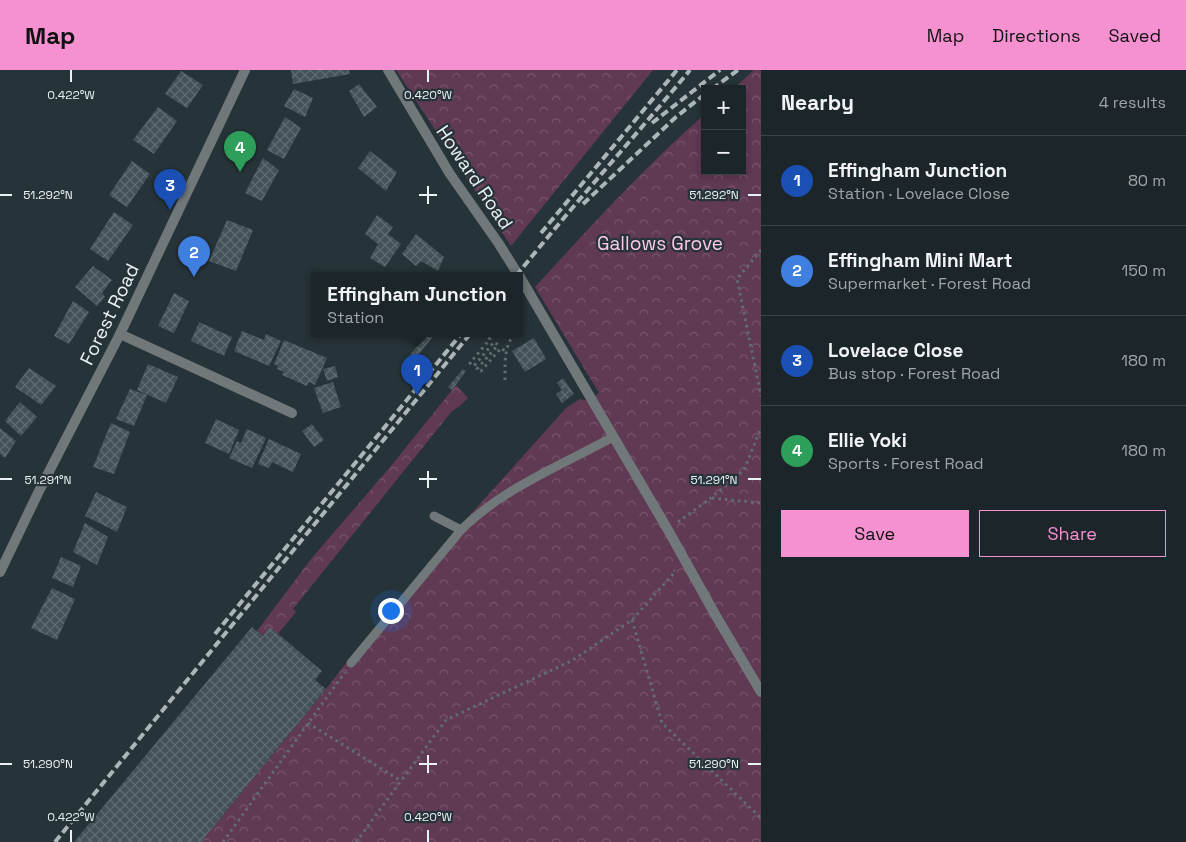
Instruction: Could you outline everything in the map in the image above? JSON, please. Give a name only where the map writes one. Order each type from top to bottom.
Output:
[{"type":"street","name":"Forest Road","points":[[0,572],[39,491],[120,334],[245,70]]},
{"type":"street","name":"Howard Road","points":[[388,70],[450,174],[499,244],[516,272]]},
{"type":"street","name":"Howard Road","points":[[523,283],[761,692]]},
{"type":"street","points":[[120,334],[292,414]]},
{"type":"lane","points":[[351,663],[470,520],[508,493],[613,437]]},
{"type":"lane","points":[[434,516],[461,530]]},
{"type":"path","points":[[761,250],[737,279],[761,396]]},
{"type":"path","points":[[486,337],[490,340],[470,363],[474,366],[494,342],[498,345],[477,369],[481,371],[501,348],[505,351]]},
{"type":"path","points":[[505,380],[505,351],[512,337]]},
{"type":"path","points":[[668,530],[711,498],[744,470],[761,428]]},
{"type":"path","points":[[711,498],[761,503]]},
{"type":"path","points":[[356,842],[446,720],[573,660],[632,620],[675,572],[671,564]]},
{"type":"path","points":[[632,620],[662,723],[761,818]]},
{"type":"path","points":[[223,842],[351,663]]},
{"type":"path","points":[[308,723],[401,782]]},
{"type":"green space","points":[[396,70],[653,70],[511,246]]},
{"type":"green space","name":"Gallows Grove","points":[[754,70],[761,70],[761,842],[201,842],[350,658],[462,524],[566,408],[580,399],[588,401],[599,393],[535,287],[639,176],[701,117],[701,175],[746,175],[746,85],[737,85]]},
{"type":"green space","points":[[456,385],[468,398],[452,411],[293,609],[296,612],[278,634],[270,628],[263,636],[257,631],[311,559],[391,466]]},
{"type":"building","points":[[291,70],[349,70],[350,74],[293,84]]},
{"type":"building","points":[[181,71],[203,85],[187,108],[165,94]]},
{"type":"building","points":[[359,84],[377,107],[364,117],[349,91]]},
{"type":"building","points":[[294,89],[313,98],[305,117],[284,106]]},
{"type":"building","points":[[158,107],[177,121],[154,154],[133,140]]},
{"type":"building","points":[[285,117],[301,128],[284,159],[267,150]]},
{"type":"building","points":[[370,151],[397,172],[386,191],[358,168]]},
{"type":"building","points":[[263,158],[279,170],[262,201],[245,193]]},
{"type":"building","points":[[132,161],[150,174],[127,207],[109,195]]},
{"type":"building","points":[[114,212],[133,225],[108,261],[90,249]]},
{"type":"building","points":[[377,215],[393,227],[388,234],[401,244],[385,267],[370,258],[378,244],[365,234]]},
{"type":"building","points":[[227,220],[253,230],[236,271],[209,261]]},
{"type":"building","points":[[416,234],[444,257],[438,271],[421,261],[416,266],[402,254]]},
{"type":"building","points":[[93,266],[112,280],[102,293],[105,297],[97,306],[75,287]]},
{"type":"building","points":[[174,293],[189,301],[174,333],[158,326]]},
{"type":"building","points":[[73,301],[89,312],[69,344],[54,336]]},
{"type":"building","points":[[199,322],[232,337],[224,356],[191,341]]},
{"type":"building","points":[[242,331],[264,340],[266,334],[281,341],[269,366],[234,351]]},
{"type":"building","points":[[425,337],[433,337],[407,369],[402,365]]},
{"type":"building","points":[[534,338],[546,359],[525,372],[512,351]]},
{"type":"building","points":[[284,340],[327,358],[315,385],[309,382],[307,386],[282,375],[284,372],[277,369],[278,366],[274,364]]},
{"type":"building","points":[[148,364],[178,377],[166,403],[137,390]]},
{"type":"building","points":[[335,366],[338,377],[327,381],[323,369]]},
{"type":"building","points":[[29,368],[56,386],[41,405],[15,387]]},
{"type":"building","points":[[463,369],[466,371],[452,390],[448,387]]},
{"type":"building","points":[[563,378],[574,394],[562,403],[556,394],[562,390],[557,383]]},
{"type":"building","points":[[333,382],[341,407],[323,413],[314,388]]},
{"type":"building","points":[[130,389],[147,395],[134,426],[116,419]]},
{"type":"building","points":[[20,402],[37,417],[21,436],[5,421]]},
{"type":"building","points":[[216,419],[239,430],[229,454],[205,443]]},
{"type":"building","points":[[111,423],[130,432],[114,474],[93,467]]},
{"type":"building","points":[[312,424],[324,440],[314,447],[302,431]]},
{"type":"building","points":[[0,428],[16,441],[5,458],[0,454]]},
{"type":"building","points":[[247,429],[266,438],[252,468],[229,458],[237,441],[241,443]]},
{"type":"building","points":[[269,439],[301,454],[293,472],[272,462],[269,468],[258,464]]},
{"type":"building","points":[[96,492],[127,507],[117,532],[85,516]]},
{"type":"building","points":[[85,523],[108,537],[97,565],[73,552]]},
{"type":"building","points":[[61,557],[81,566],[73,587],[52,578]]},
{"type":"building","points":[[52,588],[75,599],[57,640],[31,628]]},
{"type":"building","points":[[252,627],[263,636],[270,627],[322,671],[315,680],[326,689],[201,842],[74,842]]},
{"type":"railway","points":[[541,233],[677,70]]},
{"type":"railway","points":[[519,272],[690,70]]},
{"type":"railway","points":[[652,123],[720,70]]},
{"type":"railway","points":[[717,85],[738,70]]},
{"type":"railway","points":[[583,204],[676,117],[701,97]]},
{"type":"railway","points":[[215,634],[459,337]]},
{"type":"railway","points":[[55,842],[468,337]]},
{"type":"place","name":"Ellie Yoki","points":[[240,172]]},
{"type":"place","name":"Lovelace Close","points":[[170,210]]},
{"type":"place","name":"Effingham Mini Mart","points":[[194,277]]},
{"type":"place","name":"Effingham Junction","points":[[417,395]]}]
